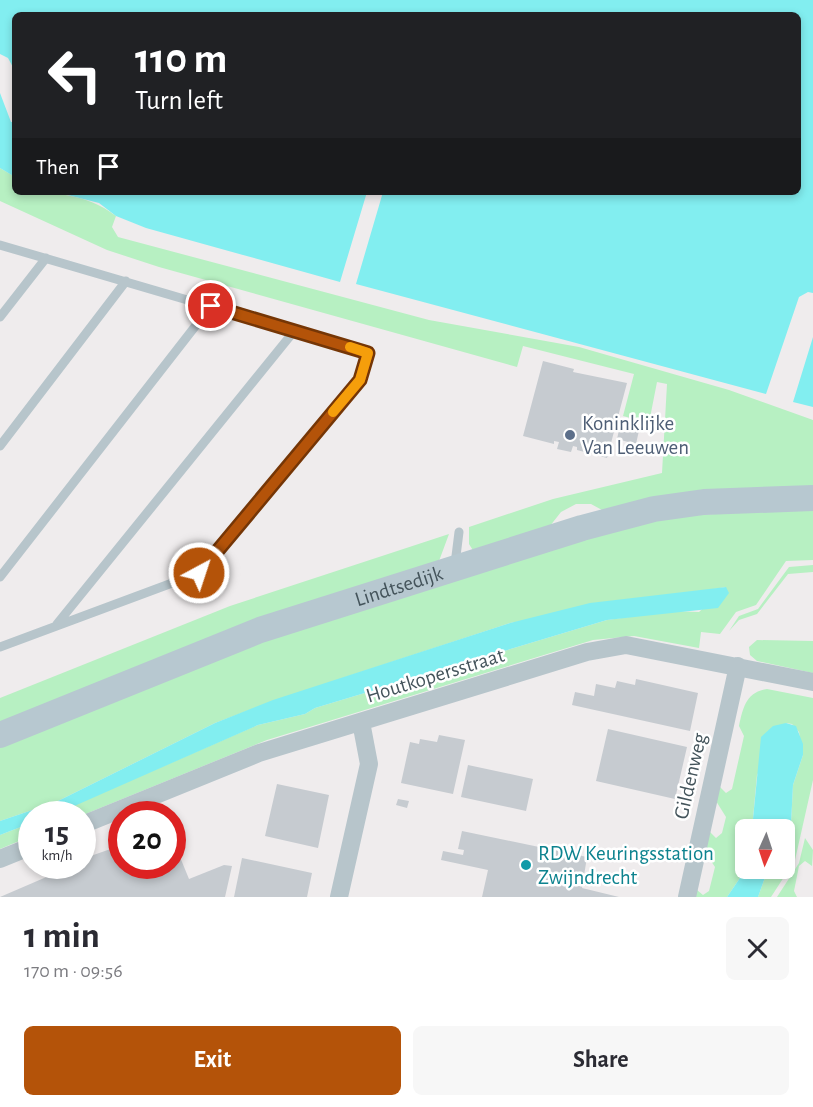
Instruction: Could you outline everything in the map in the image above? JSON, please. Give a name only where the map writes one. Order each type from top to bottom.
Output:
[{"type":"street","name":"Lindtsedijk","points":[[0,735],[260,630],[582,528],[654,510],[725,500],[813,498]]},
{"type":"street","name":"Houtkopersstraat","points":[[96,819],[259,753],[587,652],[626,645],[813,682]]},
{"type":"street","name":"Gildenweg","points":[[687,897],[738,666]]},
{"type":"street","points":[[339,897],[369,764],[361,722]]},
{"type":"street","points":[[0,860],[18,852]]},
{"type":"lane","points":[[0,245],[368,353],[360,380],[199,573],[0,647]]},
{"type":"lane","points":[[0,317],[46,258]]},
{"type":"lane","points":[[0,446],[126,281]]},
{"type":"lane","points":[[0,577],[211,306]]},
{"type":"lane","points":[[55,626],[295,330]]},
{"type":"lane","points":[[459,532],[456,556],[459,567]]},
{"type":"green space","points":[[0,168],[12,175],[12,195],[68,195],[105,208],[116,216],[112,227],[118,237],[429,320],[579,347],[729,390],[813,420],[813,491],[602,510],[591,504],[576,504],[561,512],[546,531],[474,552],[469,544],[469,527],[553,499],[662,473],[667,384],[657,382],[649,423],[623,416],[634,374],[523,346],[517,367],[159,267],[107,250],[0,201]]},
{"type":"green space","points":[[813,507],[813,560],[786,561],[756,605],[736,612],[720,634],[701,632],[699,648],[634,636],[593,640],[267,740],[117,801],[108,801],[108,805],[96,810],[96,801],[83,801],[258,725],[305,714],[315,708],[607,620],[672,611],[699,612],[726,587],[510,623],[273,701],[215,723],[58,801],[18,801],[18,815],[0,821],[0,746],[257,642],[497,564],[658,518]]},
{"type":"green space","points":[[449,534],[439,561],[0,729],[0,698],[230,606]]},
{"type":"green space","points":[[813,565],[813,572],[788,574],[757,614],[739,620],[729,631],[739,616],[758,609],[789,567]]},
{"type":"green space","points":[[757,640],[813,641],[813,673],[757,661],[750,655],[749,647]]},
{"type":"green space","points":[[767,689],[813,698],[813,780],[795,860],[795,819],[791,819],[793,785],[803,755],[799,732],[792,724],[786,723],[757,775],[753,819],[735,819],[735,879],[739,879],[727,897],[695,897],[697,890],[703,895],[709,891],[715,867],[705,852],[710,832],[716,838],[722,833],[726,817],[716,801],[720,787],[726,793],[732,789],[744,736],[739,726],[744,707],[750,697]]},
{"type":"green space","points":[[18,828],[18,841],[0,849],[0,835]]},
{"type":"green space","points":[[805,838],[813,850],[812,866],[805,861],[799,866],[794,891],[797,897],[777,897],[789,879],[795,879],[795,869],[799,863]]},
{"type":"green space","points":[[764,879],[783,879],[771,897],[758,897]]},
{"type":"water","points":[[0,0],[813,0],[813,293],[808,292],[799,297],[766,394],[356,284],[382,195],[801,195],[801,12],[12,12],[12,65],[8,58],[0,54]]},
{"type":"water","points":[[0,93],[12,122],[12,175],[0,168]]},
{"type":"water","points":[[68,195],[366,195],[340,282],[146,228],[116,216],[99,203]]},
{"type":"water","points":[[813,337],[813,407],[793,402]]},
{"type":"water","points":[[726,587],[729,593],[718,608],[607,620],[315,708],[305,714],[258,725],[86,801],[58,801],[215,723],[273,700],[510,623],[590,603]]},
{"type":"water","points":[[786,723],[796,726],[803,744],[803,755],[793,785],[791,819],[753,819],[761,737],[773,726]]},
{"type":"water","points":[[18,815],[18,828],[0,835],[0,821]]},
{"type":"water","points":[[739,879],[764,879],[758,897],[727,897]]},
{"type":"building","points":[[543,361],[574,369],[573,372],[627,383],[607,458],[577,450],[577,447],[573,446],[571,452],[557,449],[559,442],[554,441],[554,444],[523,436]]},
{"type":"building","points":[[621,421],[640,426],[636,444],[617,439]]},
{"type":"building","points":[[636,679],[698,693],[690,731],[572,705],[575,692],[594,696],[596,684],[615,688],[617,681],[635,685]]},
{"type":"building","points":[[608,729],[687,747],[675,799],[596,781]]},
{"type":"building","points":[[439,735],[465,740],[453,794],[401,783],[410,742],[419,744],[420,739],[437,742]]},
{"type":"building","points":[[468,765],[533,779],[526,811],[461,797]]},
{"type":"building","points":[[277,784],[329,795],[318,848],[265,836]]},
{"type":"building","points":[[398,799],[409,801],[407,808],[396,805]]},
{"type":"building","name":"RDW Keuringsstation Zwijndrecht","points":[[462,831],[587,857],[582,888],[619,897],[482,897],[488,870],[441,860],[443,851],[463,855],[464,850],[458,849]]},
{"type":"building","points":[[108,850],[108,879],[186,879],[186,872],[189,879],[224,865],[232,866],[225,897],[0,897],[42,879],[96,879],[96,854]]},
{"type":"building","points":[[242,858],[312,873],[307,897],[234,897]]},
{"type":"slow traffic","points":[[333,412],[360,380],[368,353],[350,347]]},
{"type":"place","name":"Koninklijke Van Leeuwen","points":[[570,435]]},
{"type":"place","name":"RDW Keuringsstation Zwijndrecht","points":[[526,865]]},
{"type":"route","points":[[199,573],[360,380],[368,353],[211,306]]}]
